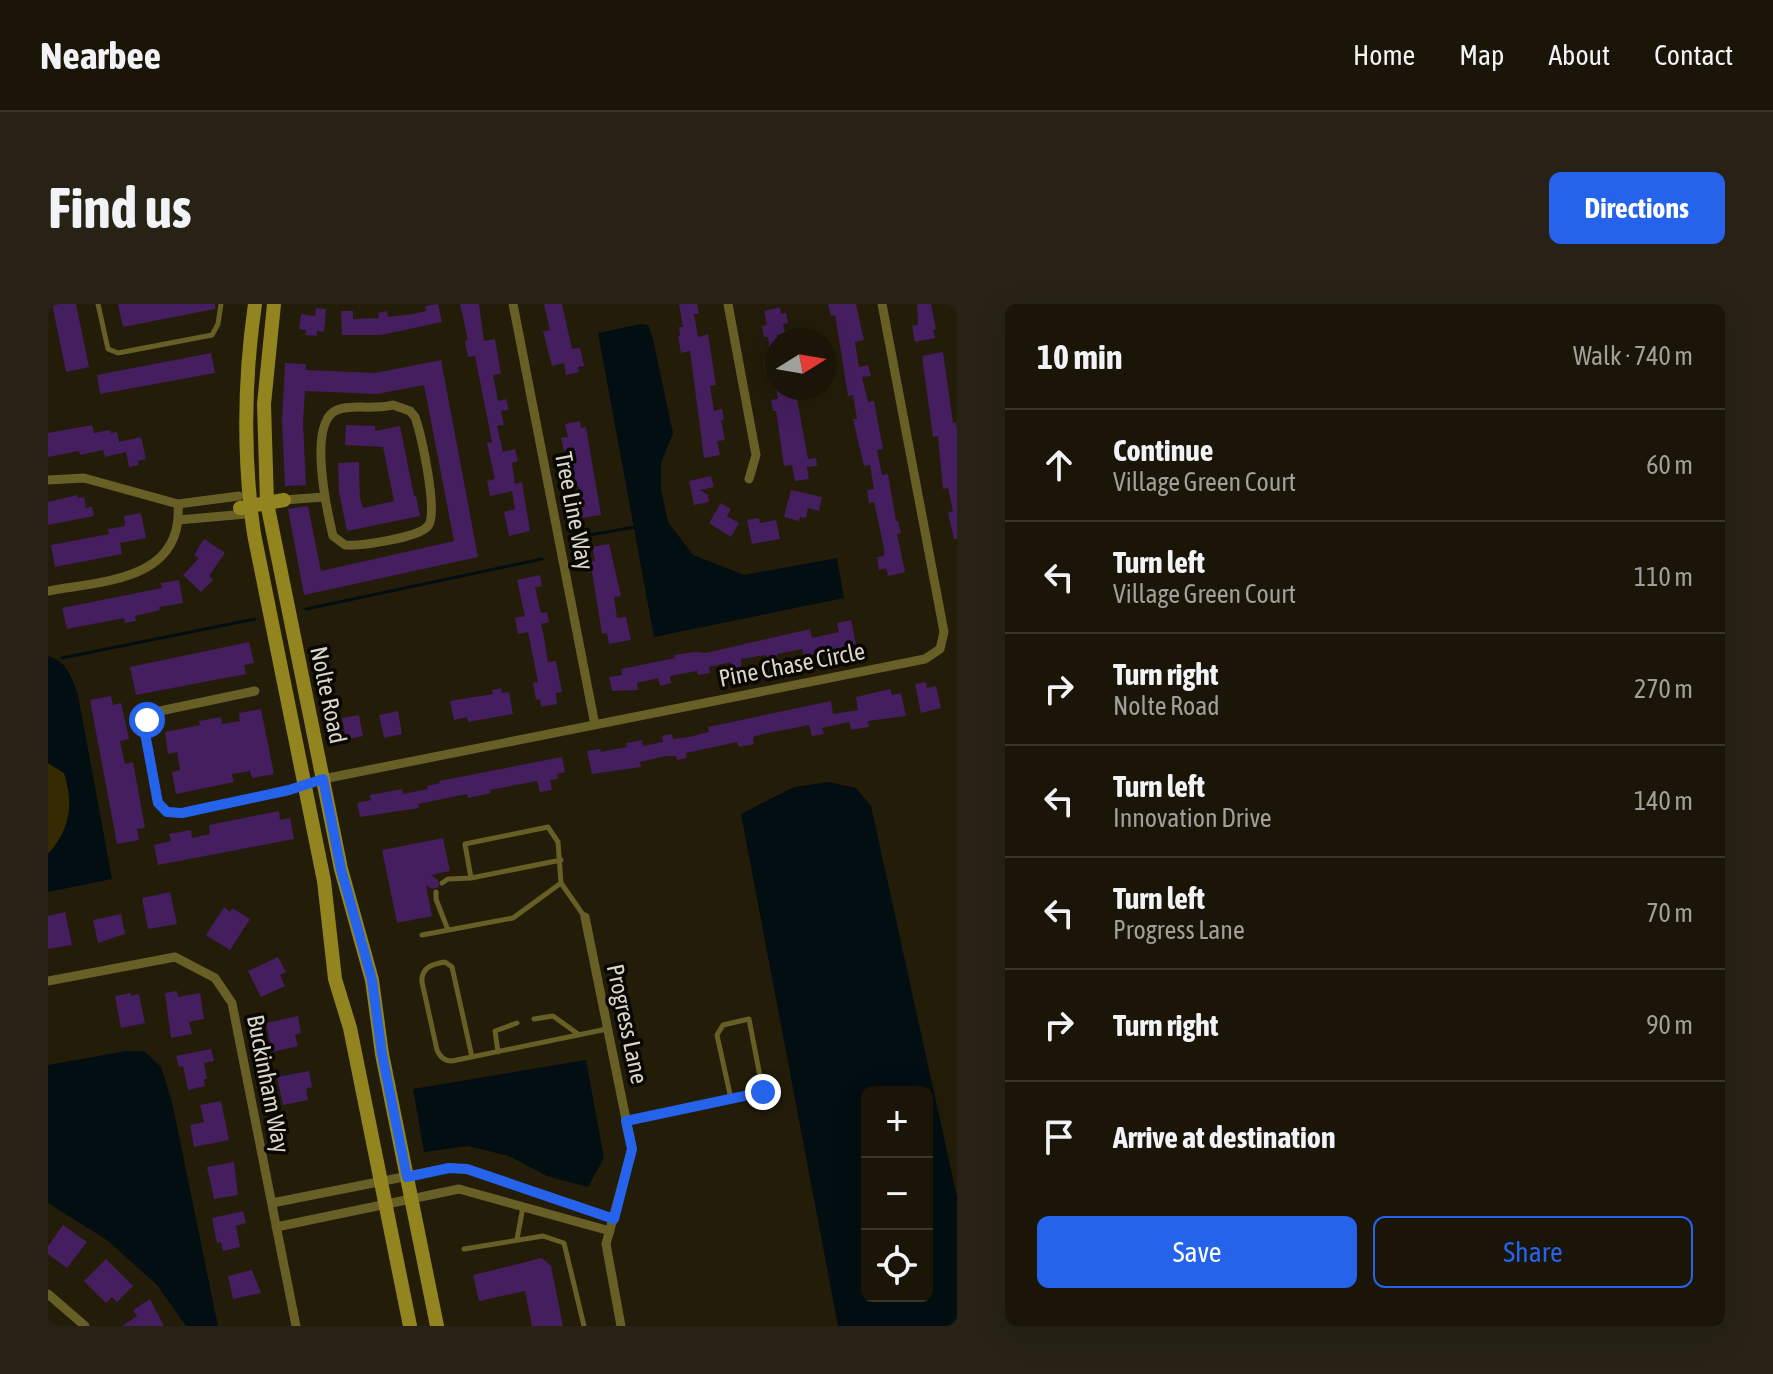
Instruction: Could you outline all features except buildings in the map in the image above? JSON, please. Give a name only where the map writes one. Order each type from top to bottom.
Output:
[{"type":"street","points":[[178,513],[251,505],[261,501],[252,428],[246,417],[246,381],[255,304]]},
{"type":"street","name":"Nolte Road","points":[[274,304],[264,404],[266,484],[251,505],[324,881],[335,979],[350,1028],[410,1326]]},
{"type":"street","name":"Tree Line Way","points":[[513,304],[595,725]]},
{"type":"street","points":[[728,304],[756,455],[749,479]]},
{"type":"street","name":"Pine Chase Circle","points":[[255,691],[160,711],[147,720],[145,733],[158,803],[167,812],[182,813],[323,779],[925,659],[940,649],[944,632],[882,304]]},
{"type":"street","points":[[393,405],[410,411],[417,424],[431,497],[433,511],[428,526],[415,533],[380,542],[345,545],[333,536],[324,494],[322,427],[329,415],[338,409],[393,405]]},
{"type":"street","points":[[48,480],[84,478],[178,513],[324,494]]},
{"type":"street","points":[[266,484],[284,498]]},
{"type":"street","name":"Nolte Road","points":[[251,505],[283,586],[341,869],[372,980],[382,1054],[437,1326]]},
{"type":"street","points":[[48,591],[135,574],[156,564],[169,547],[178,513]]},
{"type":"street","name":"Progress Lane","points":[[585,917],[632,1149],[606,1244],[621,1326]]},
{"type":"street","name":"Buckinham Way","points":[[48,981],[175,957],[215,978],[232,1003],[296,1326]]},
{"type":"street","points":[[272,1203],[449,1168],[467,1169],[614,1219]]},
{"type":"street","points":[[276,1227],[459,1189],[610,1231]]},
{"type":"street","points":[[48,1294],[85,1326]]},
{"type":"lane","points":[[98,304],[108,349],[118,353],[212,335],[218,324],[221,304]]},
{"type":"lane","points":[[471,878],[465,844],[548,827],[558,842],[561,883],[585,917]]},
{"type":"lane","points":[[442,883],[448,879],[471,878],[561,860]]},
{"type":"lane","points":[[422,935],[513,918],[561,883]]},
{"type":"lane","points":[[436,892],[448,930]]},
{"type":"lane","points":[[472,1057],[452,967],[445,962],[429,966],[422,982],[437,1050],[448,1061],[472,1057],[498,1052],[608,1029]]},
{"type":"lane","points":[[534,1019],[553,1016],[578,1035]]},
{"type":"lane","points":[[626,1121],[731,1099],[763,1092],[749,1019],[723,1025],[717,1035],[731,1099]]},
{"type":"lane","points":[[498,1052],[495,1031],[517,1023]]},
{"type":"lane","points":[[517,1239],[523,1206]]},
{"type":"lane","points":[[464,1249],[543,1236],[564,1243],[584,1326]]},
{"type":"shaded area","points":[[648,325],[652,335],[673,433],[661,463],[661,490],[668,522],[693,555],[744,575],[837,558],[844,598],[654,637],[598,333]]},
{"type":"shaded area","points":[[48,656],[64,666],[78,695],[112,879],[48,892],[48,854],[65,826],[69,795],[64,773],[48,763]]},
{"type":"shaded area","points":[[48,763],[64,773],[69,806],[62,836],[48,854]]},
{"type":"shaded area","points":[[829,782],[856,788],[871,806],[933,1086],[861,1086],[861,1302],[933,1302],[933,1088],[957,1197],[957,1326],[838,1326],[741,814],[794,787]]},
{"type":"shaded area","points":[[126,1051],[144,1051],[161,1067],[172,1102],[218,1326],[186,1326],[157,1285],[107,1240],[48,1203],[48,1065]]},
{"type":"shaded area","points":[[586,1060],[604,1158],[588,1187],[547,1176],[509,1156],[468,1146],[424,1152],[413,1089]]},
{"type":"waterway","points":[[578,537],[635,527]]},
{"type":"waterway","points":[[306,609],[542,559]]},
{"type":"waterway","points":[[62,658],[255,619]]},
{"type":"route","points":[[147,720],[145,733],[158,803],[167,812],[182,813],[289,790],[323,779],[341,869],[372,980],[382,1054],[407,1177],[449,1168],[467,1169],[614,1219],[632,1149],[626,1121],[763,1092]]}]
